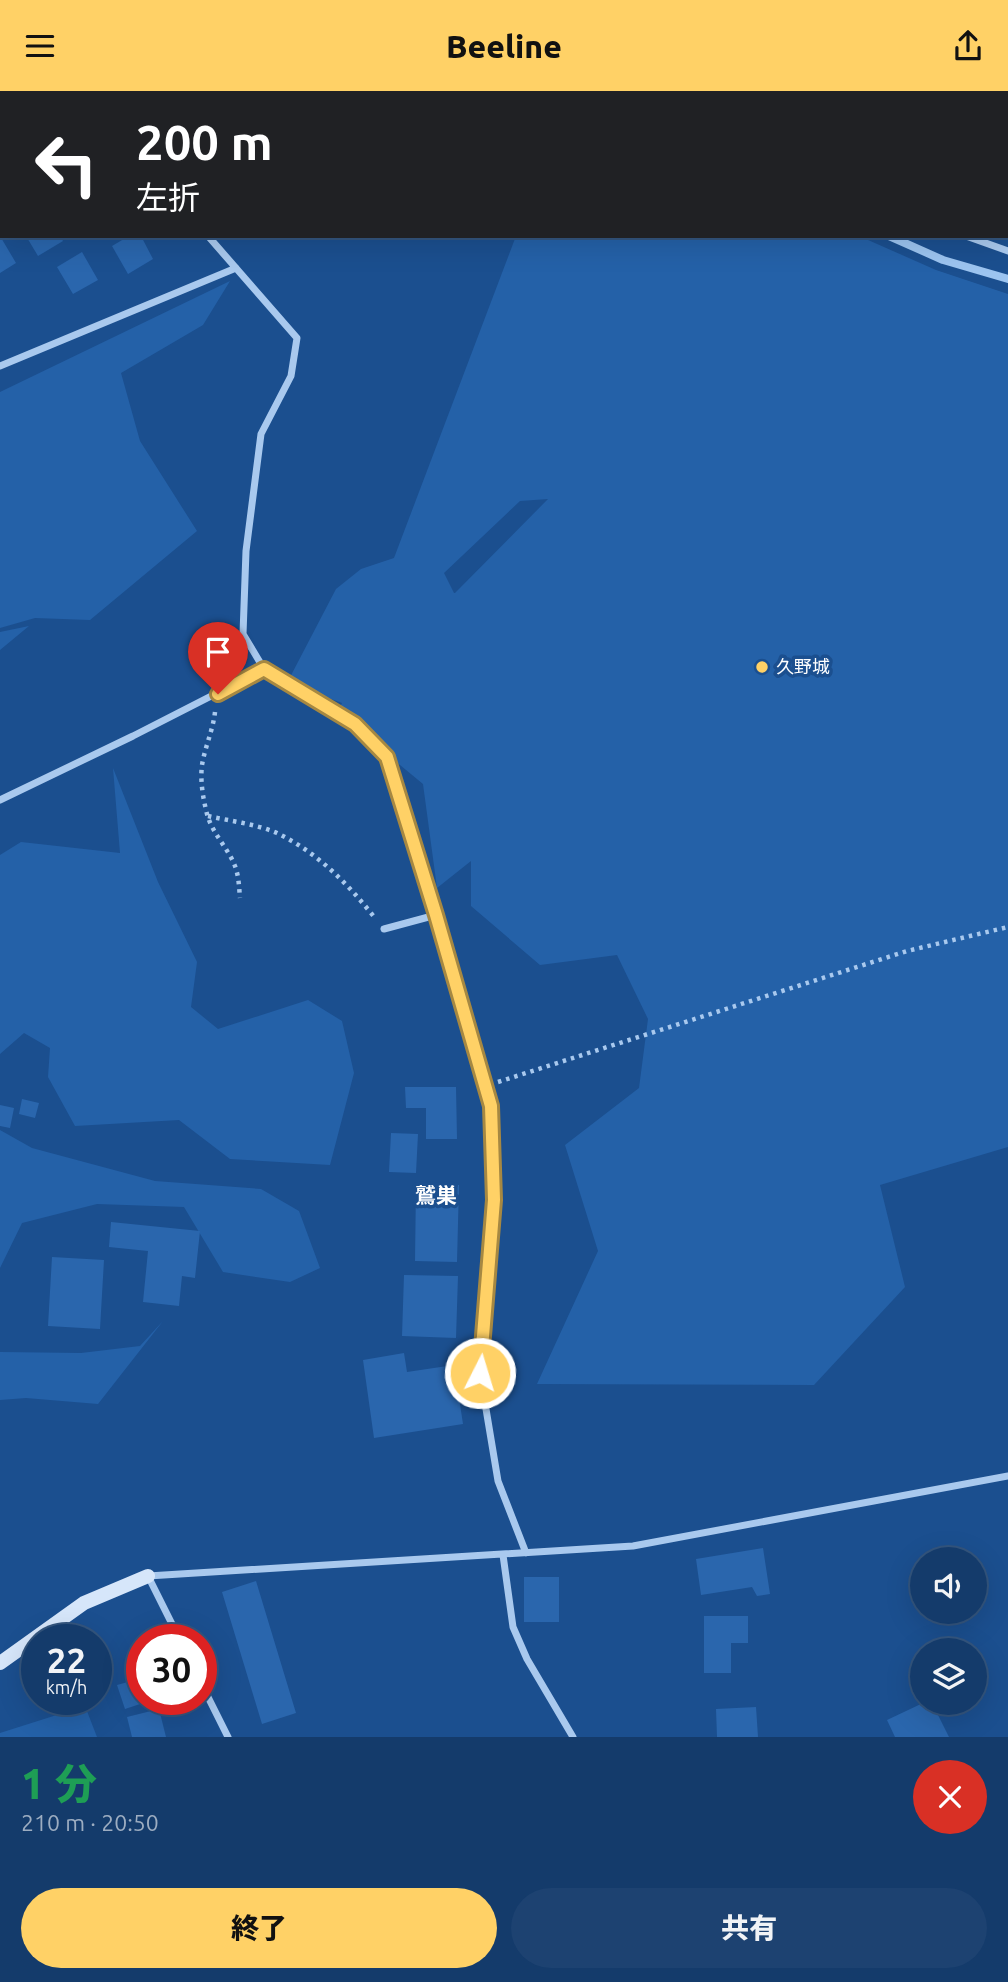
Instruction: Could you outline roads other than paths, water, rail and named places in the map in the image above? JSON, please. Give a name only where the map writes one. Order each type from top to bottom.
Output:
[{"type":"street","points":[[210,238],[297,338],[292,376],[261,434],[246,551],[243,634],[264,669],[355,724],[387,757],[491,1106],[494,1200],[480,1373],[498,1481],[526,1553]]},
{"type":"street","points":[[972,238],[1008,251]]},
{"type":"street","points":[[0,366],[236,268]]},
{"type":"street","points":[[0,800],[264,669]]},
{"type":"street","points":[[384,929],[436,915]]},
{"type":"street","points":[[0,1663],[84,1603],[148,1576],[633,1546],[1008,1476]]},
{"type":"street","points":[[503,1555],[513,1627],[527,1659],[573,1737]]},
{"type":"street","points":[[148,1576],[172,1624]]},
{"type":"street","points":[[217,1715],[228,1737]]},
{"type":"waterway","points":[[894,238],[943,260],[1008,279]]},
{"type":"place","name":"久野城","points":[[762,667]]},
{"type":"district","name":"鷲巣","points":[[436,1196]]}]
